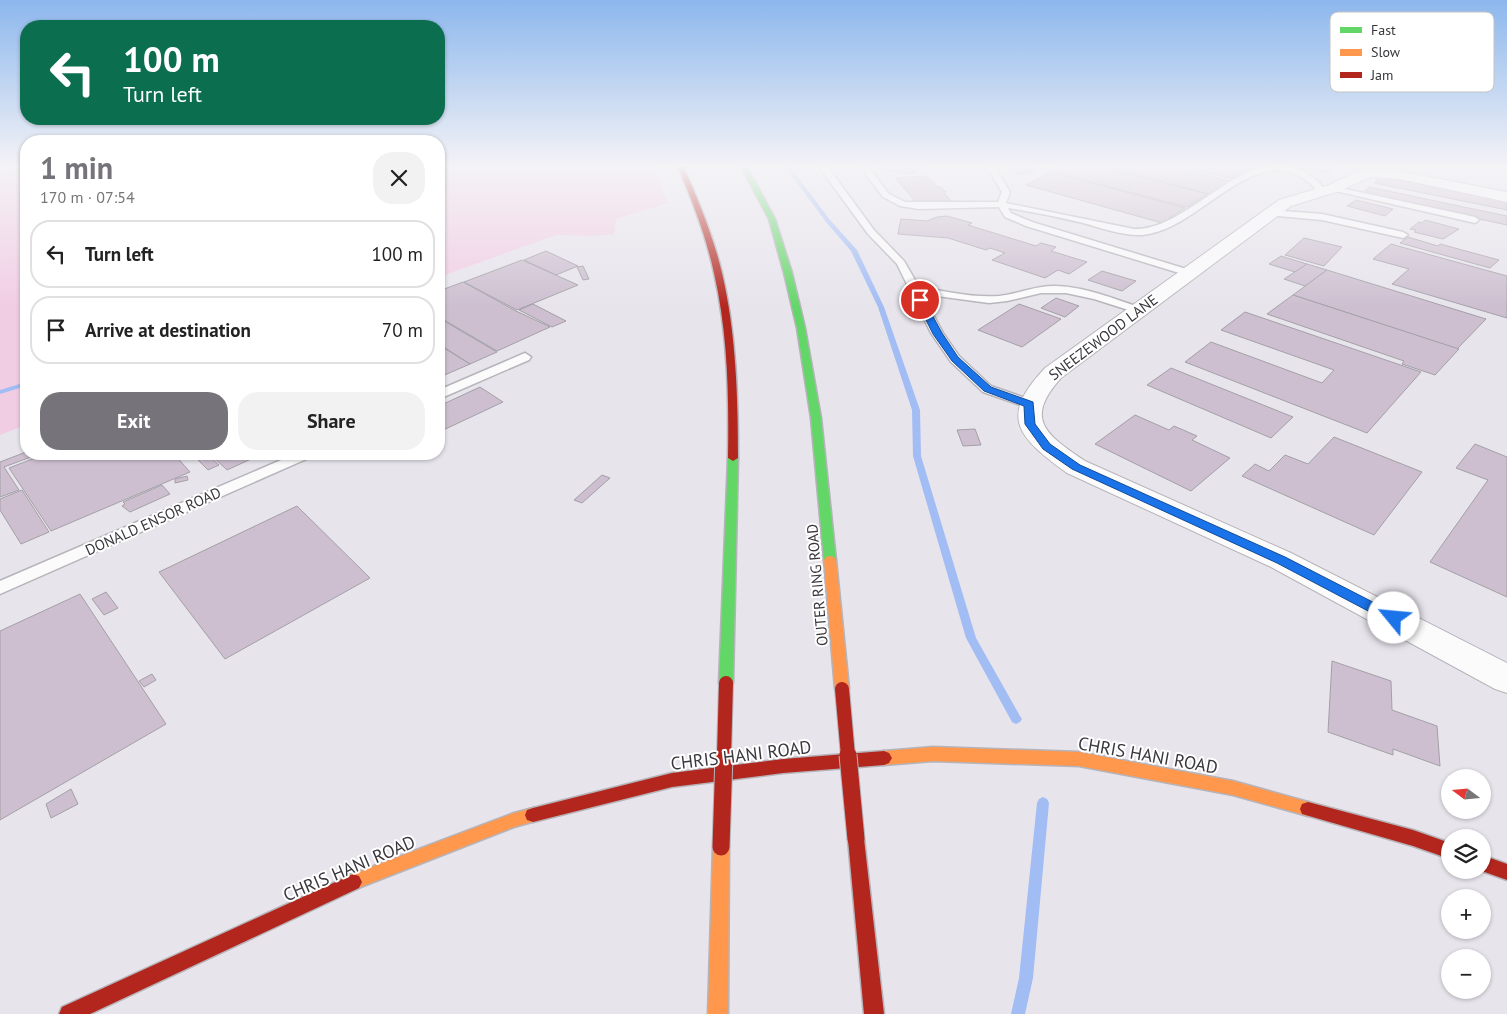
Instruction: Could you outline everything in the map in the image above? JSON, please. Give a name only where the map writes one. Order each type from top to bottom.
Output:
[{"type":"main road","points":[[700,212],[719,270],[728,332],[733,400],[718,1014]]},
{"type":"main road","name":"OUTER RING ROAD","points":[[768,212],[788,273],[816,418],[874,1014]]},
{"type":"main road","name":"CHRIS HANI ROAD","points":[[68,1014],[352,882],[514,820],[672,780],[783,766],[933,754],[1079,759],[1233,788],[1413,838],[1441,848]]},
{"type":"main road","points":[[1491,866],[1507,872]]},
{"type":"street","name":"SNEEZEWOOD LANE","points":[[1029,404],[1039,386],[1053,373],[1270,214]]},
{"type":"street","points":[[1029,404],[1030,424],[1046,446],[1076,467],[1281,560],[1507,679]]},
{"type":"lane","points":[[857,212],[871,232],[901,263],[937,334],[955,359],[987,389],[1029,404]]},
{"type":"lane","points":[[1007,212],[1029,224],[1189,273]]},
{"type":"lane","points":[[1047,212],[1125,230],[1150,232],[1175,222],[1190,212]]},
{"type":"lane","points":[[1437,212],[1475,220]]},
{"type":"lane","points":[[1270,214],[1322,217],[1403,235]]},
{"type":"lane","points":[[915,290],[986,299],[1001,299],[1037,290],[1056,289],[1084,293],[1138,310]]},
{"type":"lane","points":[[445,392],[525,358]]},
{"type":"lane","name":"DONALD ENSOR ROAD","points":[[0,588],[292,460]]},
{"type":"shaded area","points":[[0,212],[20,212],[20,427],[0,435]]},
{"type":"shaded area","points":[[445,212],[638,212],[616,219],[614,234],[595,236],[556,235],[445,275]]},
{"type":"building","points":[[1124,212],[1178,212],[1162,223]]},
{"type":"building","points":[[1371,212],[1389,212],[1385,216]]},
{"type":"building","points":[[1448,212],[1489,212],[1507,216],[1507,225]]},
{"type":"building","points":[[947,216],[972,223],[968,225],[1036,246],[1041,243],[1056,247],[1051,251],[1087,262],[1069,274],[1058,270],[1045,278],[992,260],[1005,253],[990,248],[986,250],[948,238],[898,234],[901,219],[927,221]]},
{"type":"building","points":[[1425,220],[1459,229],[1443,239],[1414,232],[1416,230],[1410,229]]},
{"type":"building","points":[[1408,237],[1499,260],[1490,268],[1400,243]]},
{"type":"building","points":[[1304,238],[1342,247],[1324,266],[1285,255]]},
{"type":"building","points":[[1391,244],[1507,276],[1507,318],[1392,284],[1409,269],[1373,259]]},
{"type":"building","points":[[546,251],[578,266],[556,275],[524,260]]},
{"type":"building","points":[[1281,256],[1307,264],[1295,272],[1269,264]]},
{"type":"building","points":[[522,260],[578,285],[517,310],[464,282]]},
{"type":"building","points":[[1307,264],[1327,270],[1305,286],[1284,279]]},
{"type":"building","points":[[583,266],[589,279],[583,280],[577,267]]},
{"type":"building","points":[[1327,270],[1486,319],[1457,349],[1293,295]]},
{"type":"building","points":[[1102,271],[1136,281],[1122,291],[1088,280]]},
{"type":"building","points":[[463,282],[550,327],[497,351],[445,321],[445,289]]},
{"type":"building","points":[[1293,295],[1459,349],[1435,375],[1402,364],[1404,361],[1267,314]]},
{"type":"building","points":[[1056,298],[1079,306],[1065,317],[1041,308]]},
{"type":"building","points":[[533,304],[566,321],[552,327],[519,310]]},
{"type":"building","points":[[1019,304],[1061,319],[1022,347],[978,330]]},
{"type":"building","points":[[1245,312],[1421,372],[1367,433],[1185,362],[1211,342],[1322,383],[1334,370],[1221,330]]},
{"type":"building","points":[[445,322],[497,352],[470,364],[445,348]]},
{"type":"building","points":[[445,349],[470,364],[445,375]]},
{"type":"building","points":[[1171,368],[1293,417],[1271,438],[1147,385]]},
{"type":"building","points":[[480,387],[503,402],[445,429],[445,403]]},
{"type":"building","points":[[1135,415],[1169,430],[1174,426],[1197,436],[1192,440],[1230,458],[1191,491],[1095,444]]},
{"type":"building","points":[[975,429],[981,445],[963,446],[957,430]]},
{"type":"building","points":[[1334,437],[1422,472],[1374,535],[1242,476],[1255,464],[1269,471],[1285,455],[1308,464]]},
{"type":"building","points":[[1475,444],[1507,457],[1507,597],[1430,562],[1488,480],[1456,468]]},
{"type":"building","points":[[20,454],[20,460],[23,460],[4,467],[19,490],[0,497],[0,462]]},
{"type":"building","points":[[30,460],[179,460],[190,472],[51,531],[9,468]]},
{"type":"building","points":[[198,460],[214,460],[219,465],[208,470]]},
{"type":"building","points":[[216,460],[249,460],[227,470]]},
{"type":"building","points":[[602,475],[610,478],[582,503],[574,500]]},
{"type":"building","points":[[187,476],[188,480],[175,483],[175,479]]},
{"type":"building","points":[[162,485],[170,494],[130,512],[122,506],[125,504],[123,502]]},
{"type":"building","points":[[22,490],[49,532],[21,544],[0,510],[0,499]]},
{"type":"building","points":[[297,506],[370,578],[225,659],[159,572]]},
{"type":"building","points":[[106,592],[118,608],[104,615],[92,599]]},
{"type":"building","points":[[80,594],[166,724],[0,820],[0,631]]},
{"type":"building","points":[[1332,661],[1391,681],[1392,710],[1437,726],[1440,766],[1393,749],[1393,755],[1328,732]]},
{"type":"building","points":[[152,674],[156,680],[144,687],[139,681]]},
{"type":"building","points":[[71,789],[78,804],[51,818],[46,804]]},
{"type":"waterway","points":[[821,212],[854,250],[881,307],[916,410],[917,456],[971,638],[1016,719]]},
{"type":"waterway","points":[[0,392],[20,386]]},
{"type":"waterway","points":[[1018,1014],[1026,978],[1043,803]]},
{"type":"traffic: fast","points":[[768,212],[788,273],[801,328],[816,418],[830,560]]},
{"type":"traffic: fast","points":[[726,683],[733,458]]},
{"type":"traffic: slow","points":[[830,560],[842,689]]},
{"type":"traffic: slow","points":[[884,758],[933,754],[1079,759],[1233,788],[1308,809]]},
{"type":"traffic: slow","points":[[353,882],[514,820],[533,815]]},
{"type":"traffic: slow","points":[[718,1014],[721,847]]},
{"type":"traffic: jam","points":[[699,212],[718,273],[730,344],[733,458]]},
{"type":"traffic: jam","points":[[721,847],[726,683]]},
{"type":"traffic: jam","points":[[842,689],[856,839]]},
{"type":"traffic: jam","points":[[533,815],[672,780],[783,766],[884,758]]},
{"type":"traffic: jam","points":[[1308,809],[1413,838],[1441,848]]},
{"type":"traffic: jam","points":[[856,839],[874,1014]]},
{"type":"traffic: jam","points":[[1491,866],[1507,872]]},
{"type":"traffic: jam","points":[[69,1014],[353,882]]},
{"type":"route","points":[[920,300],[937,334],[955,359],[987,389],[1002,396],[1029,404],[1030,424],[1046,446],[1076,467],[1281,560],[1394,618]]}]
